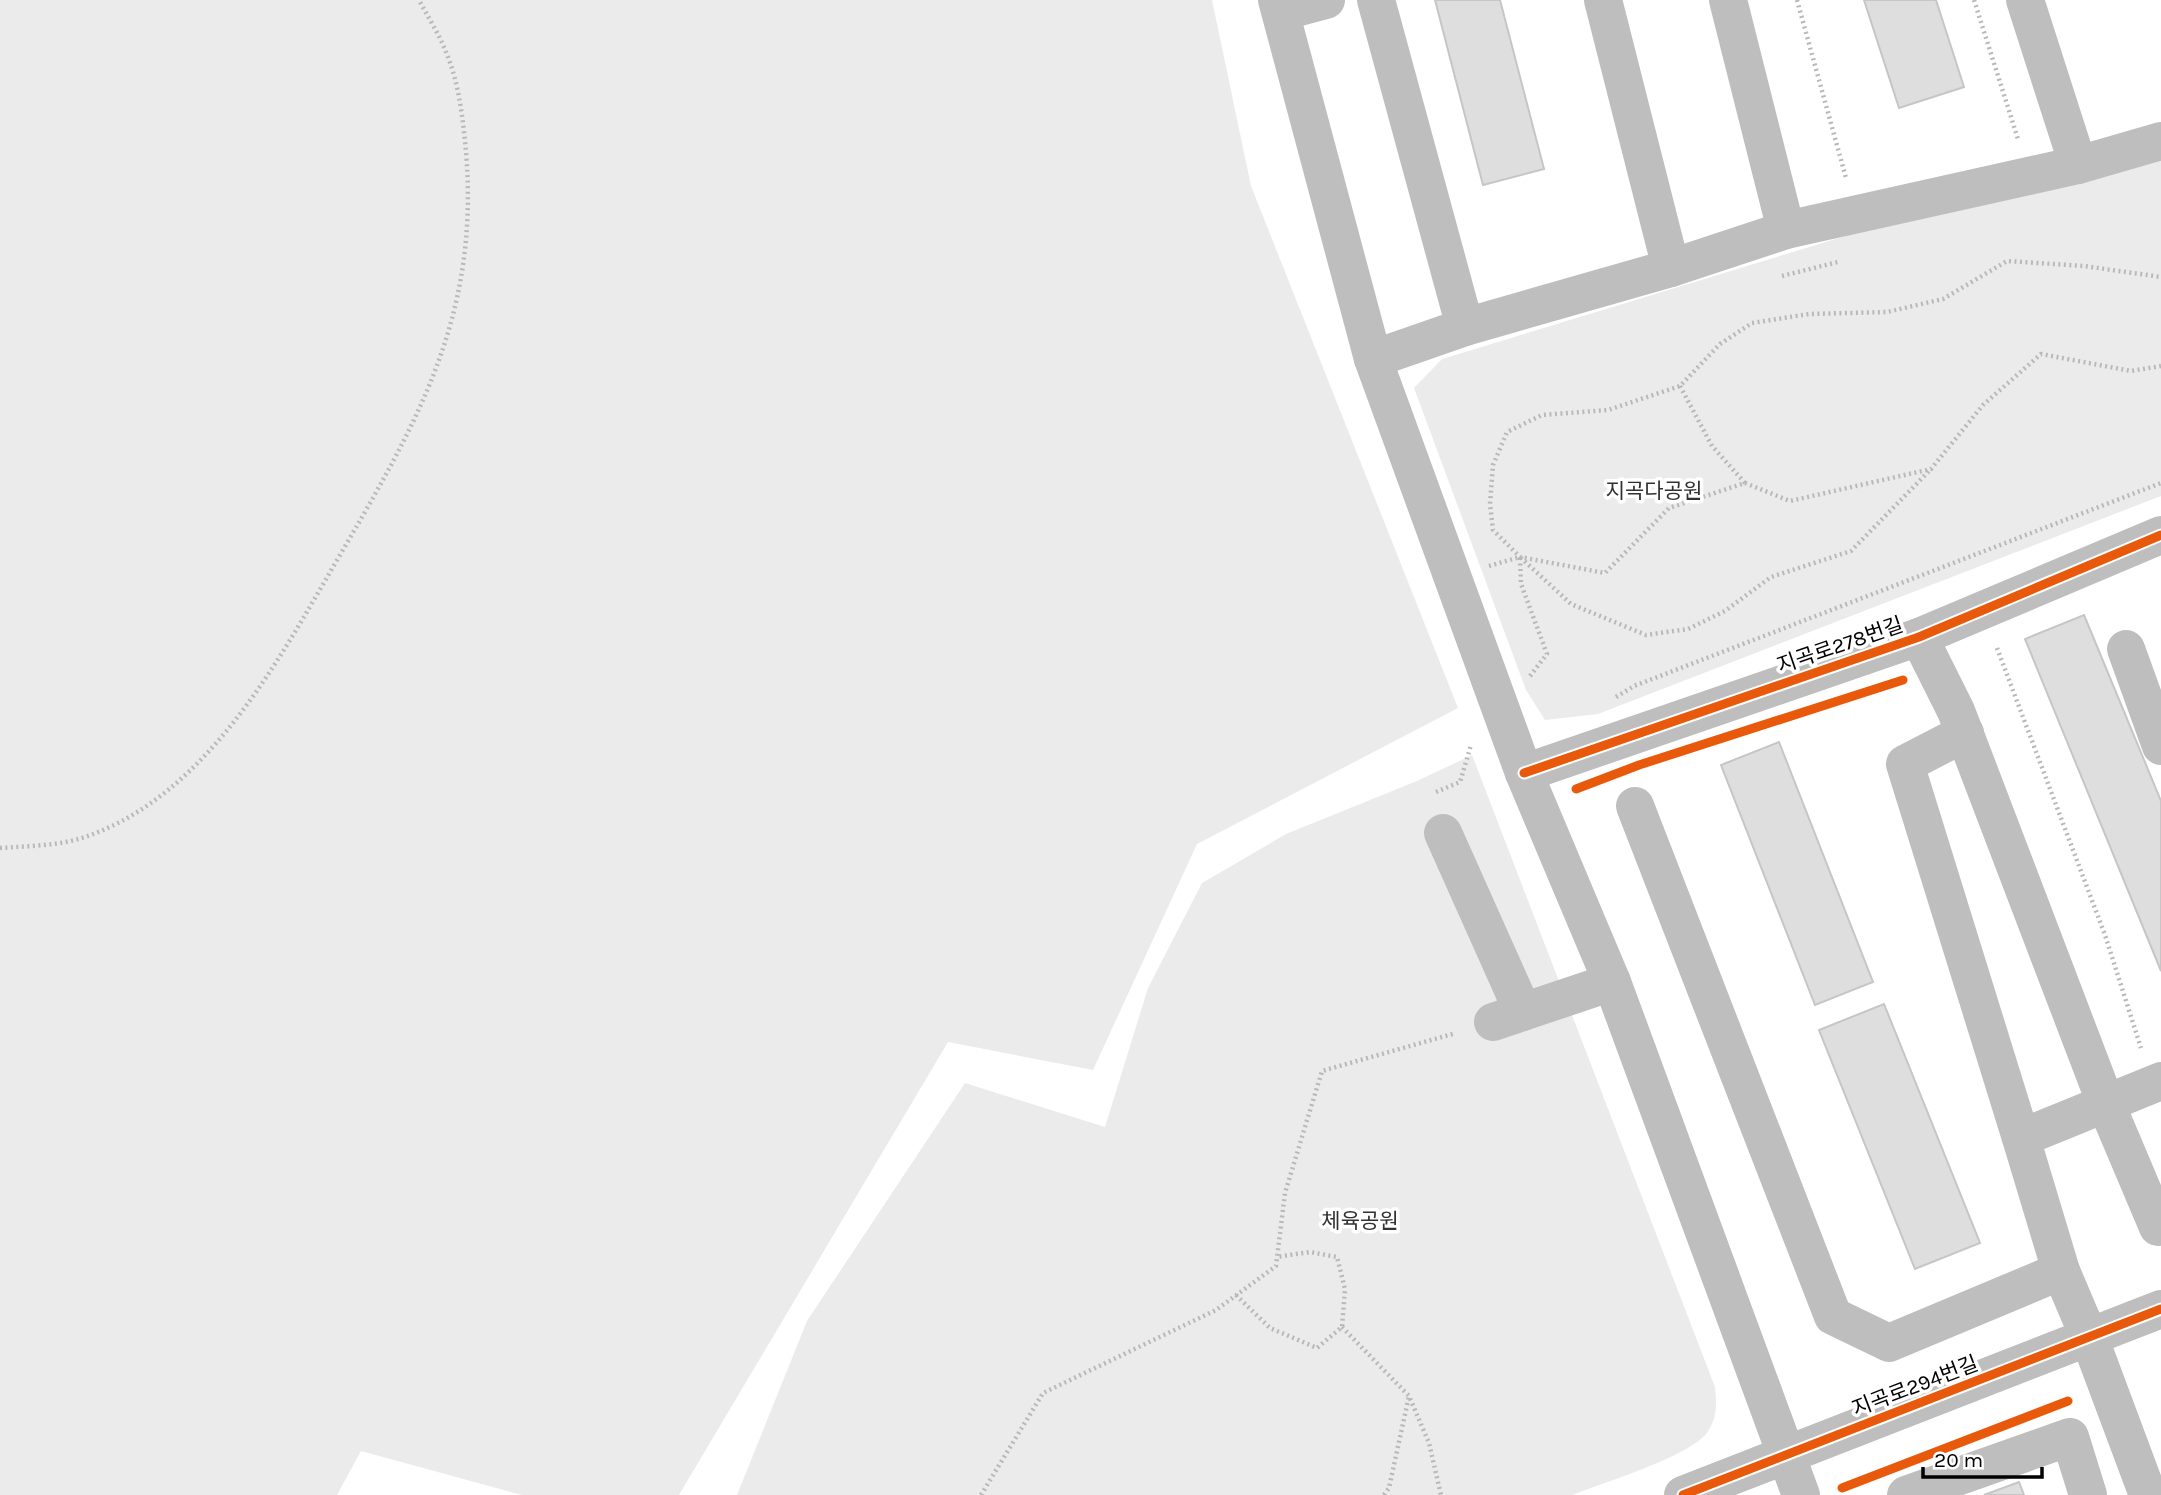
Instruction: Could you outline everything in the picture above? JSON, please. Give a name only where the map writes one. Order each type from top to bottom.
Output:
[{"type":"street","points":[[1326,0],[1279,6],[1373,359],[1524,773],[1612,982],[1801,1495]]},
{"type":"street","points":[[1376,0],[1465,327]]},
{"type":"street","points":[[1603,0],[1671,268]]},
{"type":"street","points":[[1728,0],[1786,230]]},
{"type":"street","points":[[2025,0],[2078,165]]},
{"type":"street","points":[[1373,359],[1465,327],[1671,268],[1786,230],[2078,165],[2161,141]]},
{"type":"street","name":"지곡로278번길","points":[[1524,773],[1919,637],[2161,535]]},
{"type":"street","points":[[1919,637],[1965,733],[2106,1104],[2158,1227]]},
{"type":"street","points":[[2126,649],[2161,746]]},
{"type":"street","points":[[1965,733],[1905,764],[2061,1271],[2089,1337],[2148,1495]]},
{"type":"street","points":[[1635,806],[1833,1315],[1889,1343],[2061,1271]]},
{"type":"street","points":[[1443,833],[1508,1017],[1612,982]]},
{"type":"street","points":[[2021,1138],[2106,1104],[2152,1066]]},
{"type":"street","name":"지곡로294번길","points":[[1683,1495],[2161,1309]]},
{"type":"street","points":[[1906,1495],[2070,1437],[2088,1495]]},
{"type":"path","points":[[0,848],[58,843],[110,828],[161,796],[190,770],[219,739],[268,672],[396,458],[426,394],[453,320],[461,283],[467,229],[467,162],[454,75],[446,51],[419,0]]},
{"type":"path","points":[[1797,0],[1847,180]]},
{"type":"path","points":[[1974,0],[2018,139]]},
{"type":"path","points":[[2161,277],[2084,266],[2007,261],[1943,299],[1887,312],[1809,314],[1752,323],[1720,344],[1680,386],[1608,410],[1542,415],[1507,432],[1493,465],[1490,504],[1493,530],[1571,604],[1646,635],[1688,629],[1725,611],[1771,577],[1851,551],[1931,468],[1983,405],[2041,354],[2131,371],[2161,366]]},
{"type":"path","points":[[1680,386],[1712,446],[1745,483],[1790,501],[1931,468]]},
{"type":"path","points":[[1483,568],[1520,557],[1605,573],[1669,508],[1745,483]]},
{"type":"path","points":[[1605,702],[1634,687],[2161,483]]},
{"type":"path","points":[[1520,557],[1521,584],[1547,653],[1525,682]]},
{"type":"path","points":[[1993,637],[2152,1066]]},
{"type":"path","points":[[1443,833],[1431,794],[1461,782],[1473,737]]},
{"type":"path","points":[[981,1495],[1043,1393],[1216,1310],[1276,1266],[1285,1192],[1322,1071],[1508,1017]]},
{"type":"path","points":[[1236,1296],[1270,1328],[1317,1348],[1342,1327],[1345,1289],[1337,1257],[1310,1252],[1276,1257]]},
{"type":"path","points":[[1342,1327],[1409,1396],[1429,1443],[1441,1495]]},
{"type":"path","points":[[1384,1495],[1389,1488],[1409,1396]]},
{"type":"green space","points":[[0,0],[1212,0],[1251,186],[1458,708],[1197,844],[1093,1070],[948,1042],[679,1495],[522,1495],[361,1451],[337,1495],[0,1495]]},
{"type":"green space","name":"지곡다공원","points":[[2161,147],[2161,496],[1598,714],[1545,720],[1526,690],[1414,388],[1442,359],[2078,165]]},
{"type":"green space","name":"체육공원","points":[[1472,755],[1715,1387],[1715,1412],[1706,1434],[1681,1452],[1572,1495],[737,1495],[807,1321],[965,1083],[1105,1127],[1148,988],[1202,883],[1286,834],[1417,781]]},
{"type":"building","points":[[1435,0],[1500,0],[1544,169],[1483,185]]},
{"type":"building","points":[[1864,0],[1936,0],[1964,87],[1899,108]]},
{"type":"building","points":[[2084,615],[2161,801],[2161,971],[2025,639]]},
{"type":"building","points":[[1779,742],[1873,982],[1815,1005],[1721,765]]},
{"type":"building","points":[[1884,1004],[1980,1243],[1915,1269],[1819,1030]]},
{"type":"building","points":[[2019,1482],[2024,1495],[1984,1495]]},
{"type":"cycle path","points":[[1524,773],[1919,637],[2161,535]]},
{"type":"cycle path","points":[[1576,789],[1639,765],[1903,680]]},
{"type":"cycle path","points":[[1683,1495],[2161,1309]]},
{"type":"cycle path","points":[[1842,1488],[2068,1401]]}]
